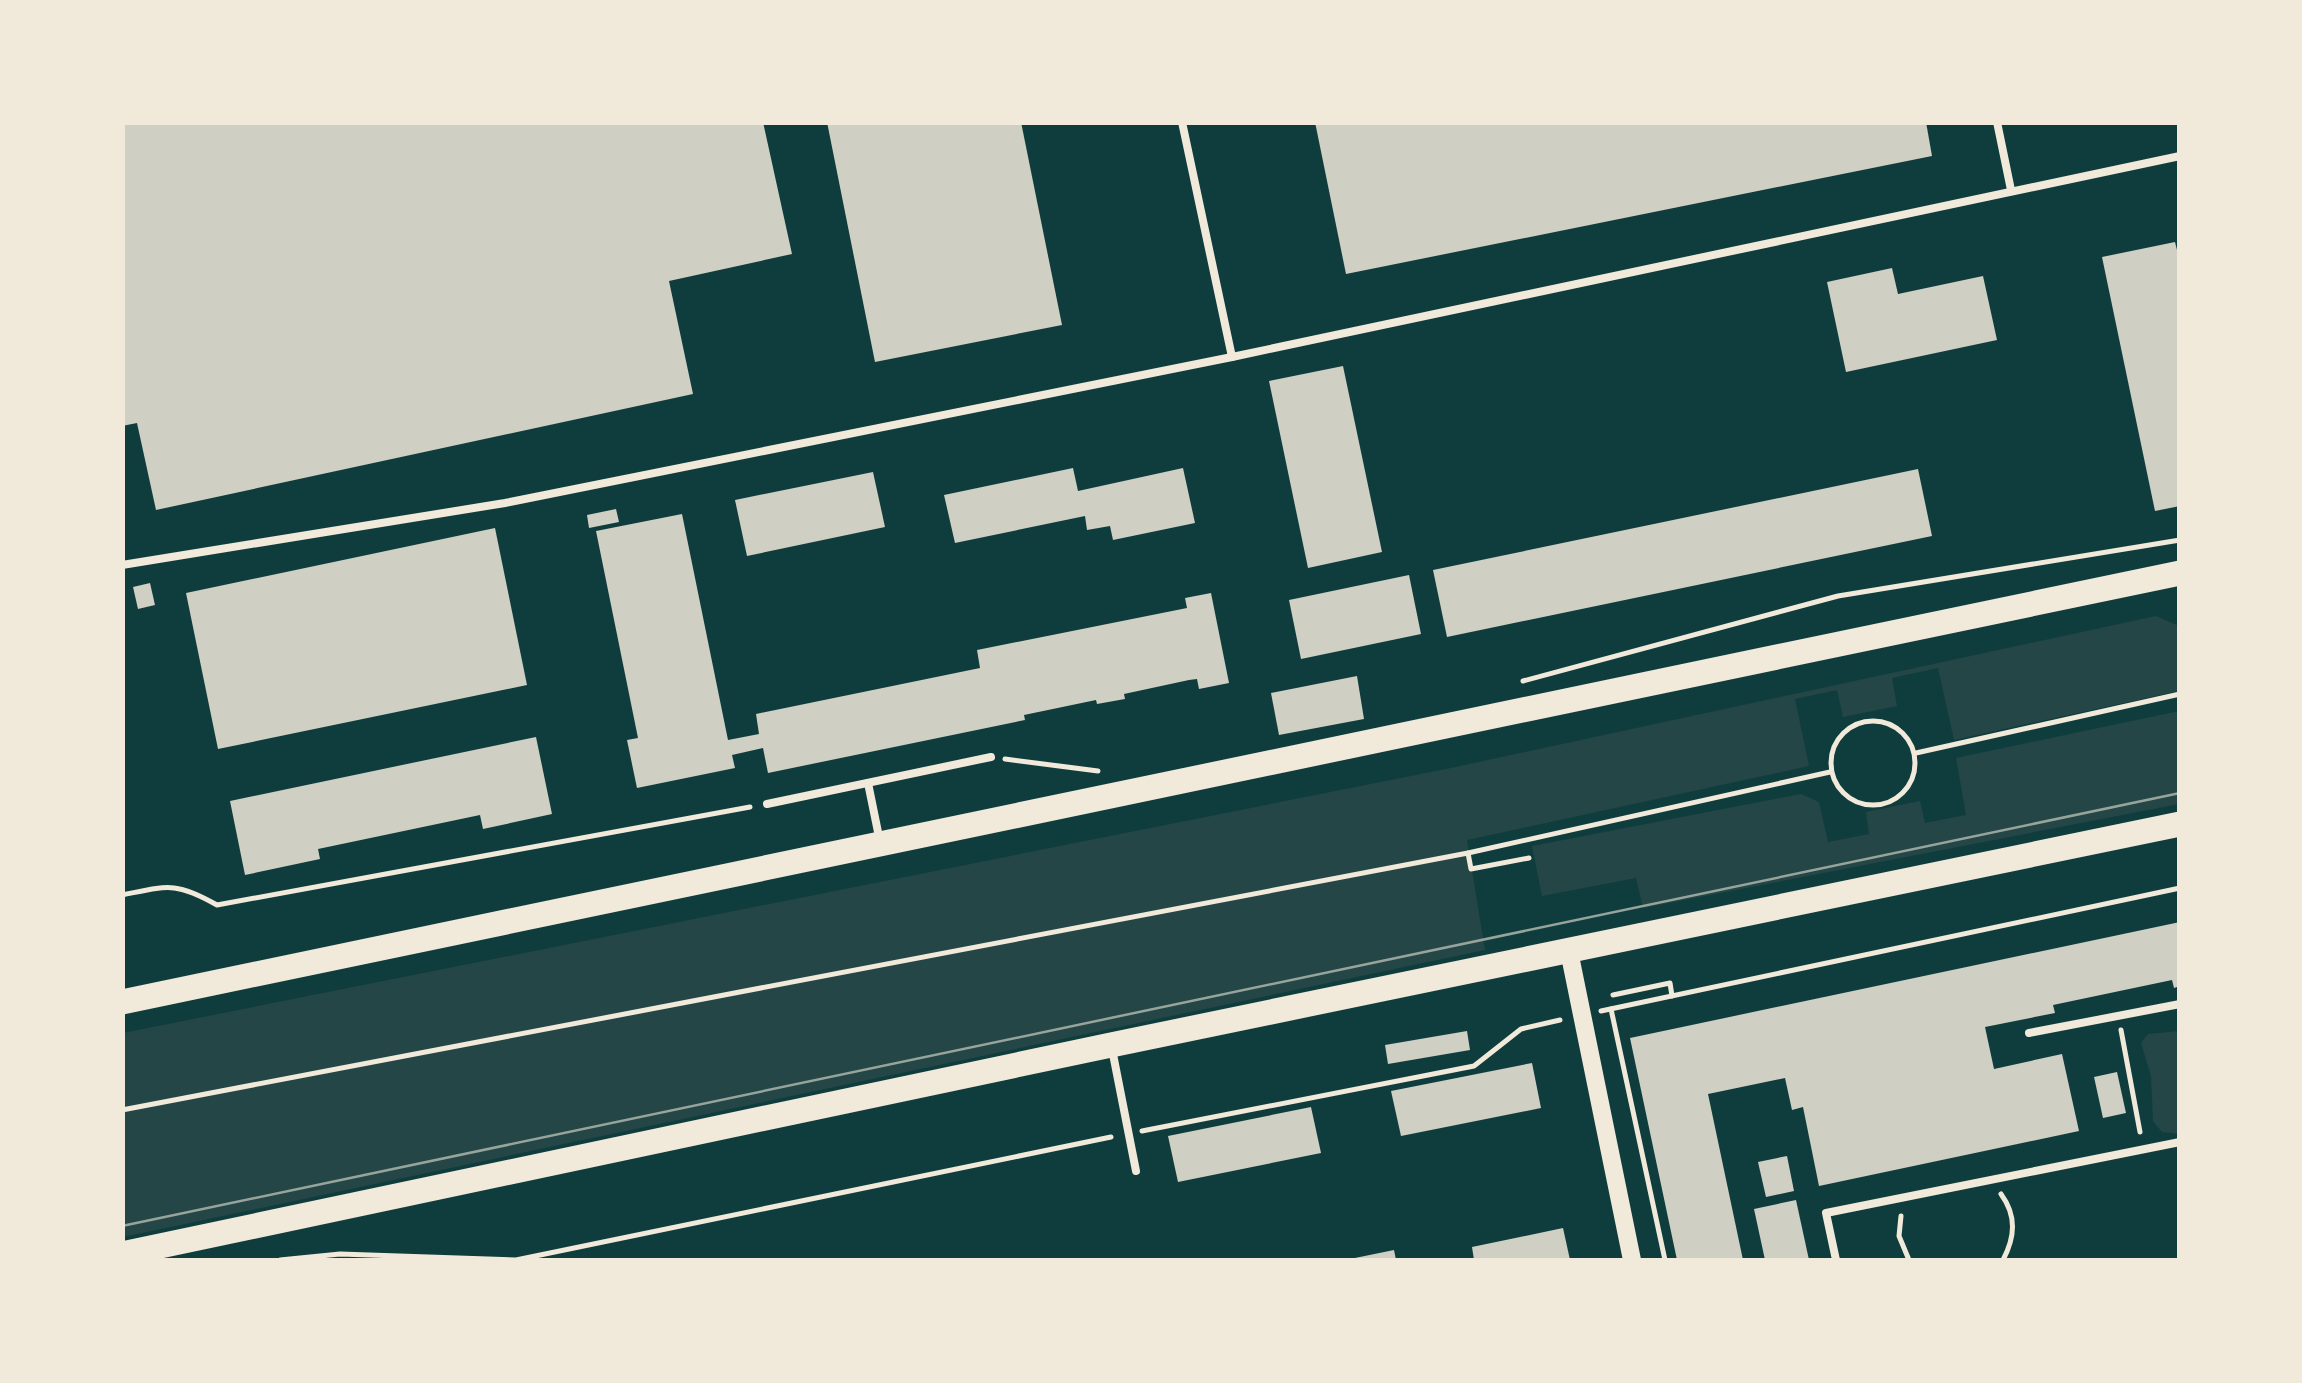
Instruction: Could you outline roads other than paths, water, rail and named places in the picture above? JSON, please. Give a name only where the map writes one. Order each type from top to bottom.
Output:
[{"type":"main road","points":[[122,1002],[2180,574]]},
{"type":"main road","points":[[122,1254],[2180,824]]},
{"type":"street","points":[[1569,951],[1632,1260]]},
{"type":"lane","points":[[1182,122],[1232,357]]},
{"type":"lane","points":[[1997,122],[2011,190]]},
{"type":"lane","points":[[122,565],[505,503],[1232,357],[2180,156]]},
{"type":"lane","points":[[768,804],[990,757]]},
{"type":"lane","points":[[868,783],[881,844]]},
{"type":"lane","points":[[2028,1033],[2180,1004]]},
{"type":"lane","points":[[1111,1045],[1136,1171]]},
{"type":"lane","points":[[1836,1260],[1826,1214],[2180,1142]]},
{"type":"tram line","points":[[122,1226],[2180,793]]}]
